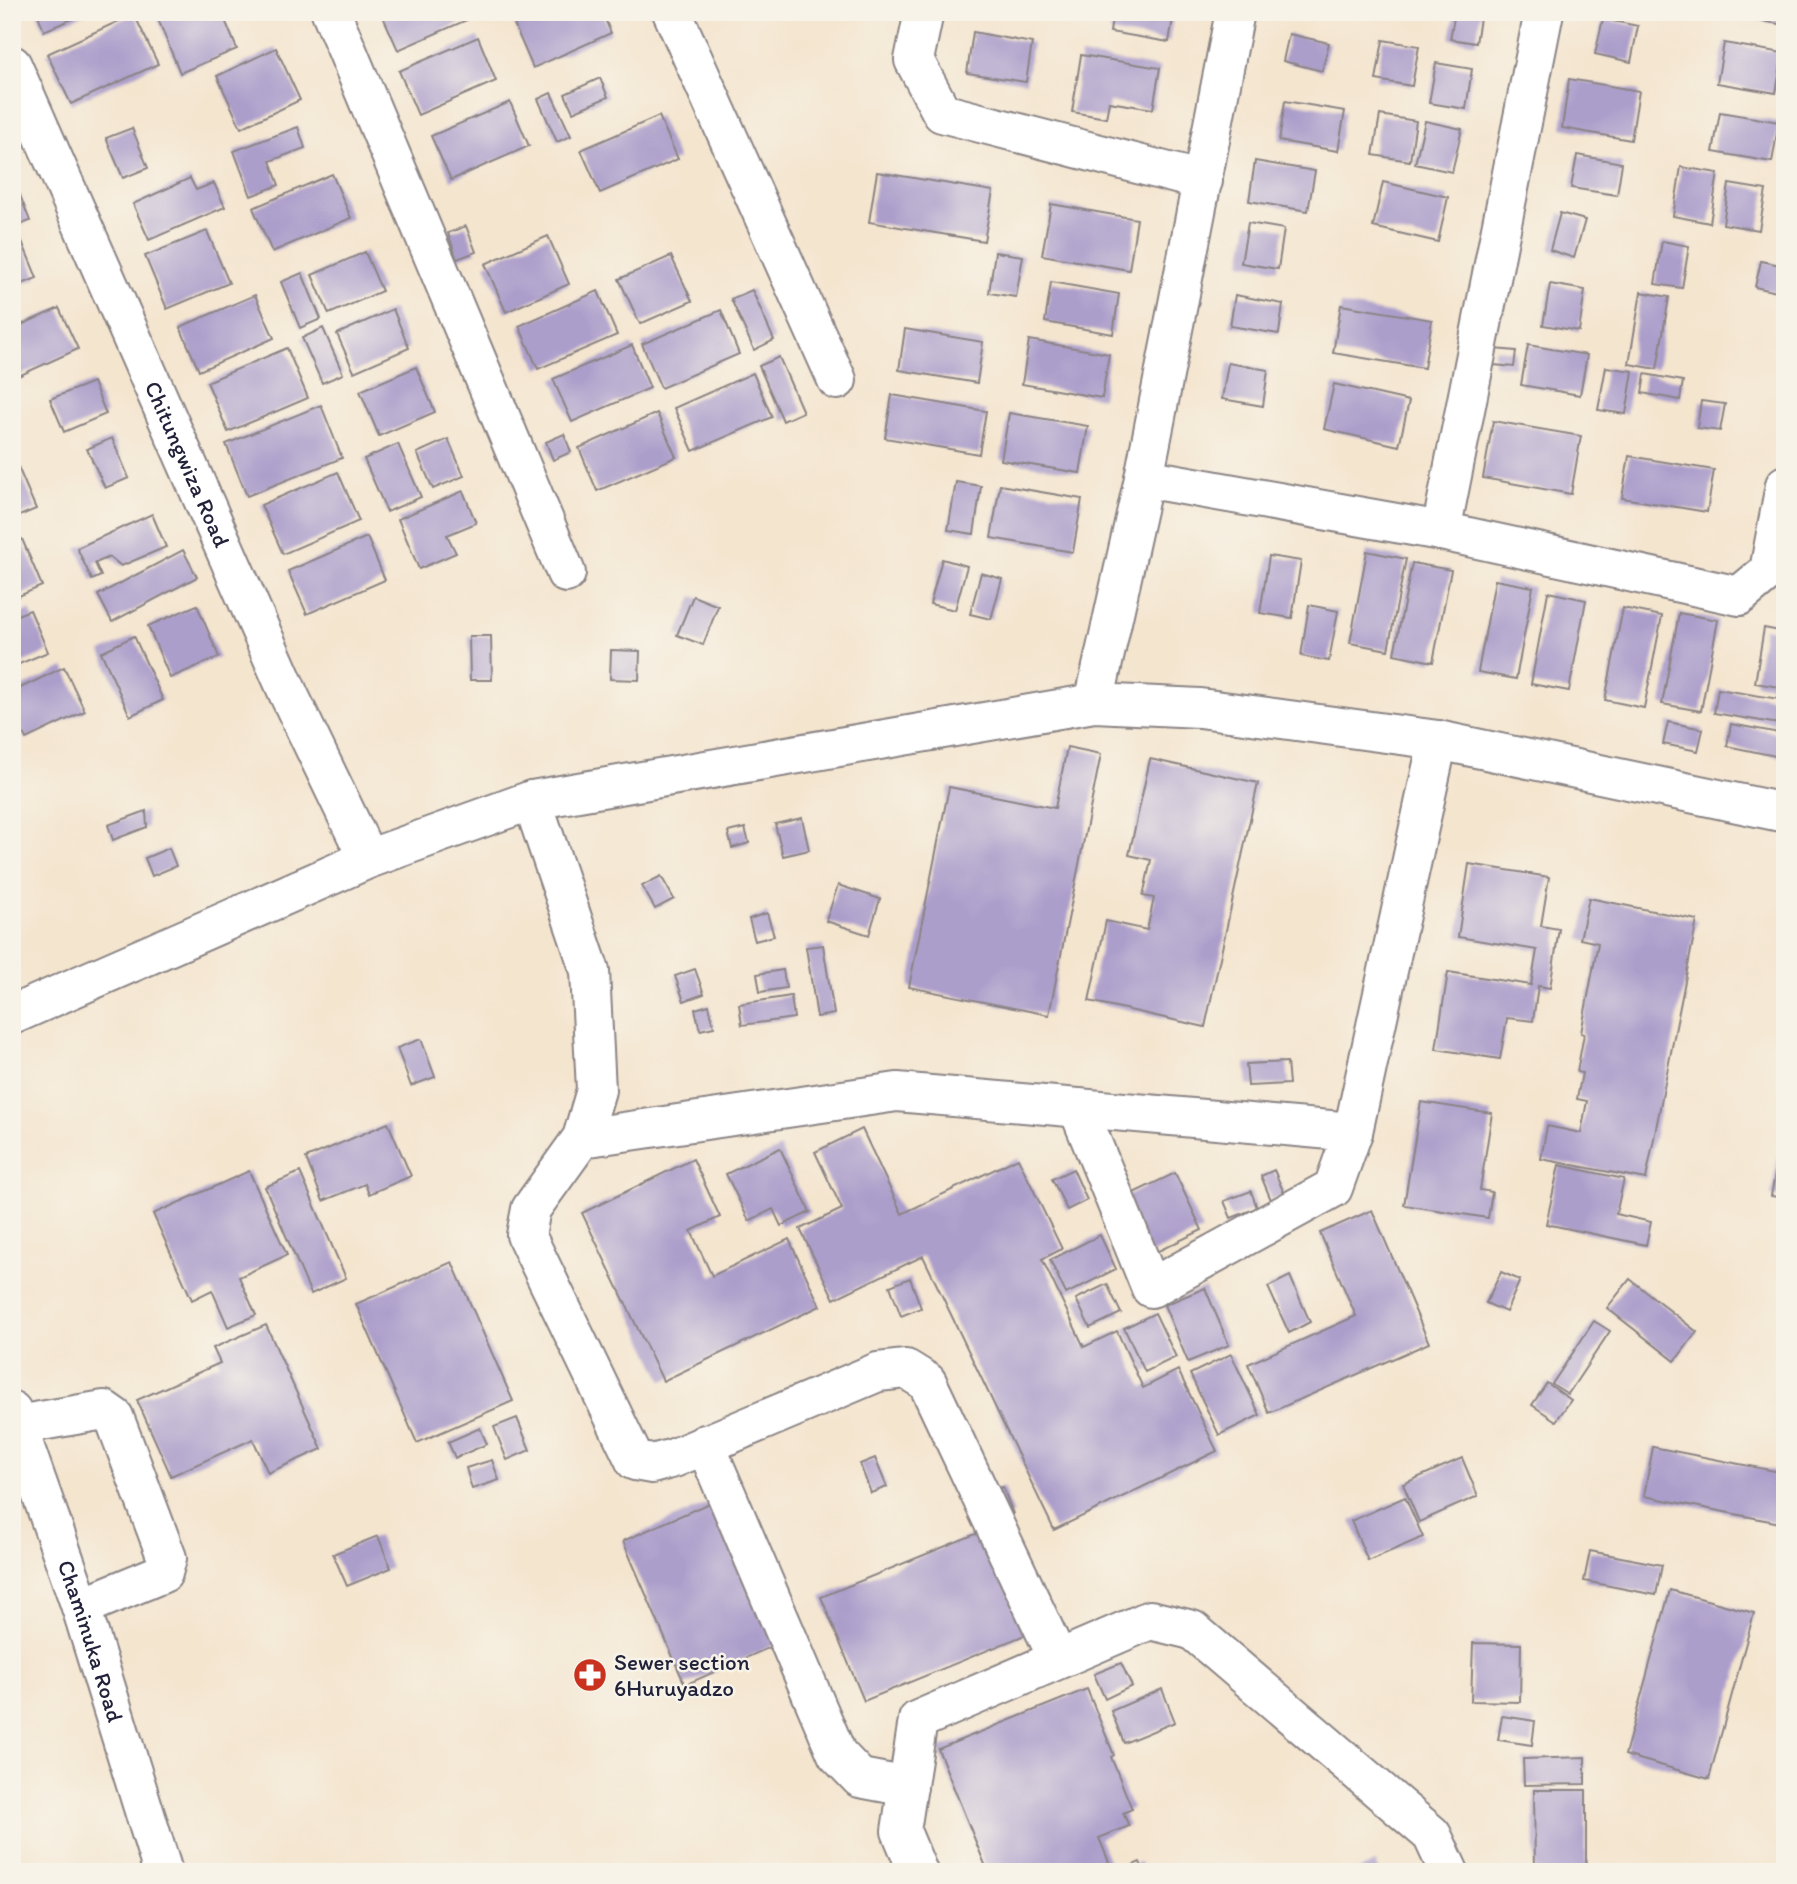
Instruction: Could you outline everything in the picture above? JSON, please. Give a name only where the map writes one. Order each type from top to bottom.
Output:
[{"type":"street","points":[[331,12],[566,573]]},
{"type":"street","points":[[672,12],[836,380]]},
{"type":"street","points":[[924,12],[914,60],[942,113],[1203,181]]},
{"type":"street","points":[[1094,703],[1144,478],[1235,12]]},
{"type":"street","points":[[1440,531],[1544,12]]},
{"type":"street","name":"Chitungwiza Road","points":[[16,84],[289,695],[368,859]]},
{"type":"street","points":[[1144,478],[1440,531],[1739,596],[1769,571],[1785,485]]},
{"type":"street","points":[[12,1015],[368,859],[533,800],[1094,703],[1200,708],[1438,740],[1785,813]]},
{"type":"street","points":[[1078,1108],[1151,1288],[1333,1188],[1353,1132],[1438,740]]},
{"type":"street","points":[[533,800],[590,971],[596,1090],[582,1138],[531,1209],[526,1235],[635,1461],[652,1464],[674,1458],[878,1372],[906,1369],[927,1382],[1058,1659]]},
{"type":"street","points":[[582,1138],[897,1092],[1353,1132]]},
{"type":"street","points":[[15,1418],[104,1410],[114,1418],[167,1558],[163,1573],[81,1607]]},
{"type":"street","name":"Chaminuka Road","points":[[15,1418],[81,1607],[163,1872]]},
{"type":"street","points":[[705,1444],[837,1754],[860,1778],[908,1787]]},
{"type":"street","points":[[918,1872],[901,1831],[918,1720],[1150,1620],[1192,1630],[1432,1835],[1449,1872]]},
{"type":"building","points":[[37,12],[89,12],[44,31]]},
{"type":"building","points":[[155,12],[245,12],[225,20],[237,49],[180,73]]},
{"type":"building","points":[[381,12],[475,12],[476,16],[398,50]]},
{"type":"building","points":[[542,12],[602,12],[611,33],[533,68],[514,24]]},
{"type":"building","points":[[1113,12],[1174,12],[1169,42],[1110,32]]},
{"type":"building","points":[[1352,12],[1381,12],[1380,18]]},
{"type":"building","points":[[1455,12],[1481,12],[1476,43],[1450,39]]},
{"type":"building","points":[[1785,12],[1785,25],[1720,14]]},
{"type":"building","points":[[134,14],[158,64],[71,104],[47,54]]},
{"type":"building","points":[[1603,19],[1638,26],[1631,62],[1595,54]]},
{"type":"building","points":[[973,32],[1032,43],[1026,82],[967,73]]},
{"type":"building","points":[[1289,34],[1329,43],[1322,71],[1283,61]]},
{"type":"building","points":[[478,37],[496,81],[418,115],[399,71]]},
{"type":"building","points":[[1383,40],[1419,46],[1412,86],[1376,80]]},
{"type":"building","points":[[1724,43],[1783,53],[1776,93],[1717,83]]},
{"type":"building","points":[[276,48],[300,100],[241,128],[217,76]]},
{"type":"building","points":[[1081,55],[1160,68],[1153,109],[1109,102],[1106,118],[1072,112]]},
{"type":"building","points":[[1436,63],[1472,69],[1466,109],[1429,103]]},
{"type":"building","points":[[600,78],[608,97],[573,112],[565,94]]},
{"type":"building","points":[[1569,79],[1639,91],[1631,140],[1562,128]]},
{"type":"building","points":[[551,93],[571,136],[557,142],[538,99]]},
{"type":"building","points":[[1285,101],[1345,111],[1338,151],[1279,141]]},
{"type":"building","points":[[510,102],[529,146],[451,180],[431,136]]},
{"type":"building","points":[[1720,112],[1779,122],[1772,162],[1713,152]]},
{"type":"building","points":[[1380,115],[1416,121],[1410,161],[1373,155]]},
{"type":"building","points":[[659,116],[678,159],[600,193],[581,150]]},
{"type":"building","points":[[1425,121],[1462,129],[1452,172],[1415,164]]},
{"type":"building","points":[[298,127],[305,148],[270,161],[279,185],[251,196],[234,151]]},
{"type":"building","points":[[132,128],[148,168],[123,178],[106,138]]},
{"type":"building","points":[[1577,155],[1622,163],[1617,195],[1571,188]]},
{"type":"building","points":[[1255,161],[1315,171],[1308,211],[1249,201]]},
{"type":"building","points":[[1681,167],[1718,173],[1710,223],[1673,216]]},
{"type":"building","points":[[877,172],[993,191],[984,241],[869,222]]},
{"type":"building","points":[[332,174],[351,218],[272,252],[253,208]]},
{"type":"building","points":[[12,175],[30,221],[12,228]]},
{"type":"building","points":[[190,178],[196,190],[214,183],[225,207],[149,240],[133,204]]},
{"type":"building","points":[[1383,182],[1448,197],[1438,242],[1373,227]]},
{"type":"building","points":[[1729,184],[1766,190],[1759,230],[1723,224]]},
{"type":"building","points":[[1051,204],[1137,219],[1129,270],[1042,255]]},
{"type":"building","points":[[1560,213],[1585,220],[1574,258],[1550,250]]},
{"type":"building","points":[[1248,223],[1284,229],[1278,269],[1241,263]]},
{"type":"building","points":[[466,226],[476,252],[457,259],[448,233]]},
{"type":"building","points":[[207,231],[229,283],[167,309],[145,256]]},
{"type":"building","points":[[548,236],[569,284],[506,312],[485,264]]},
{"type":"building","points":[[21,239],[37,278],[12,288],[12,242]]},
{"type":"building","points":[[1662,241],[1689,246],[1682,288],[1655,284]]},
{"type":"building","points":[[365,252],[382,291],[329,314],[312,275]]},
{"type":"building","points":[[995,252],[1023,256],[1016,297],[989,293]]},
{"type":"building","points":[[671,256],[692,301],[640,324],[619,279]]},
{"type":"building","points":[[1761,261],[1785,266],[1781,293],[1755,287]]},
{"type":"building","points":[[302,273],[321,319],[300,328],[281,282]]},
{"type":"building","points":[[1051,282],[1119,294],[1113,334],[1045,322]]},
{"type":"building","points":[[1550,284],[1585,290],[1579,331],[1543,325]]},
{"type":"building","points":[[752,290],[774,340],[754,350],[731,299]]},
{"type":"building","points":[[598,291],[617,335],[538,369],[519,326]]},
{"type":"building","points":[[1641,292],[1669,297],[1657,369],[1629,364]]},
{"type":"building","points":[[255,295],[274,338],[199,371],[180,327]]},
{"type":"building","points":[[1235,295],[1283,304],[1279,334],[1230,326]]},
{"type":"building","points":[[1341,305],[1432,320],[1424,368],[1333,353]]},
{"type":"building","points":[[59,308],[78,349],[12,379],[12,329]]},
{"type":"building","points":[[393,309],[409,348],[354,372],[337,334]]},
{"type":"building","points":[[721,310],[739,354],[661,388],[642,344]]},
{"type":"building","points":[[323,328],[343,374],[322,383],[302,338]]},
{"type":"building","points":[[905,329],[983,342],[977,383],[899,370]]},
{"type":"building","points":[[1029,340],[1109,354],[1102,398],[1022,384]]},
{"type":"building","points":[[632,345],[650,388],[572,422],[553,379]]},
{"type":"building","points":[[1528,345],[1587,355],[1580,395],[1521,385]]},
{"type":"building","points":[[287,348],[308,398],[228,432],[207,382]]},
{"type":"building","points":[[1494,349],[1516,351],[1514,367],[1494,365]]},
{"type":"building","points":[[779,357],[803,412],[783,421],[759,366]]},
{"type":"building","points":[[1228,363],[1268,370],[1263,406],[1222,399]]},
{"type":"building","points":[[416,367],[435,412],[379,436],[360,391]]},
{"type":"building","points":[[1606,367],[1633,371],[1626,414],[1598,410]]},
{"type":"building","points":[[753,373],[772,417],[693,451],[674,408]]},
{"type":"building","points":[[1645,374],[1683,381],[1680,400],[1642,393]]},
{"type":"building","points":[[93,382],[106,414],[64,432],[50,399]]},
{"type":"building","points":[[1334,384],[1409,401],[1399,446],[1324,429]]},
{"type":"building","points":[[892,395],[986,411],[979,454],[885,438]]},
{"type":"building","points":[[1701,401],[1725,404],[1720,431],[1697,428]]},
{"type":"building","points":[[321,405],[342,458],[247,496],[226,444]]},
{"type":"building","points":[[657,413],[676,457],[597,491],[579,448]]},
{"type":"building","points":[[1009,413],[1088,426],[1080,473],[1001,460]]},
{"type":"building","points":[[1493,421],[1581,436],[1571,494],[1483,478]]},
{"type":"building","points":[[564,434],[571,452],[553,460],[546,442]]},
{"type":"building","points":[[112,438],[129,478],[105,488],[87,449]]},
{"type":"building","points":[[448,439],[464,476],[433,489],[417,453]]},
{"type":"building","points":[[398,444],[421,497],[387,512],[364,459]]},
{"type":"building","points":[[1629,456],[1714,470],[1707,512],[1622,498]]},
{"type":"building","points":[[18,467],[36,509],[12,519],[12,470]]},
{"type":"building","points":[[338,472],[359,521],[283,554],[261,505]]},
{"type":"building","points":[[956,482],[981,486],[974,534],[948,530]]},
{"type":"building","points":[[1000,485],[1082,499],[1073,552],[991,538]]},
{"type":"building","points":[[463,491],[476,523],[447,535],[456,553],[419,569],[398,519]]},
{"type":"building","points":[[152,514],[166,547],[121,566],[110,557],[95,563],[101,576],[92,580],[77,548]]},
{"type":"building","points":[[367,537],[385,580],[307,614],[288,571]]},
{"type":"building","points":[[22,539],[42,586],[12,599],[12,544]]},
{"type":"building","points":[[183,550],[197,577],[112,622],[98,595]]},
{"type":"building","points":[[1367,551],[1406,559],[1388,650],[1350,643]]},
{"type":"building","points":[[1269,556],[1301,561],[1292,618],[1260,613]]},
{"type":"building","points":[[942,559],[967,566],[955,610],[930,604]]},
{"type":"building","points":[[1412,563],[1451,570],[1433,662],[1394,654]]},
{"type":"building","points":[[981,573],[1002,579],[991,619],[970,614]]},
{"type":"building","points":[[1495,580],[1533,587],[1516,679],[1478,672]]},
{"type":"building","points":[[1548,592],[1586,600],[1569,691],[1531,684]]},
{"type":"building","points":[[693,596],[718,606],[703,645],[677,635]]},
{"type":"building","points":[[197,605],[219,657],[170,678],[148,626]]},
{"type":"building","points":[[1309,605],[1338,611],[1329,661],[1301,656]]},
{"type":"building","points":[[1623,608],[1662,616],[1644,708],[1605,700]]},
{"type":"building","points":[[30,610],[48,652],[12,667],[12,617]]},
{"type":"building","points":[[1679,613],[1718,620],[1701,711],[1662,704]]},
{"type":"building","points":[[1764,628],[1785,632],[1785,688],[1755,683]]},
{"type":"building","points":[[134,636],[163,700],[130,716],[101,652]]},
{"type":"building","points":[[469,636],[491,636],[492,680],[470,680]]},
{"type":"building","points":[[611,650],[640,651],[639,680],[610,679]]},
{"type":"building","points":[[64,667],[85,711],[26,739],[12,709],[12,692]]},
{"type":"building","points":[[1718,689],[1785,700],[1785,725],[1714,713]]},
{"type":"building","points":[[1668,722],[1703,729],[1698,751],[1663,744]]},
{"type":"building","points":[[1731,724],[1785,734],[1785,758],[1727,746]]},
{"type":"building","points":[[1067,747],[1101,754],[1049,1015],[909,987],[949,787],[1055,808]]},
{"type":"building","points":[[1150,759],[1258,783],[1205,1027],[1089,1001],[1106,921],[1147,930],[1154,898],[1143,896],[1151,860],[1129,855]]},
{"type":"building","points":[[146,811],[147,827],[113,840],[108,825]]},
{"type":"building","points":[[802,818],[809,850],[783,856],[775,824]]},
{"type":"building","points":[[745,828],[749,843],[732,848],[728,832]]},
{"type":"building","points":[[169,848],[176,866],[152,876],[145,858]]},
{"type":"building","points":[[1469,864],[1549,877],[1541,926],[1559,929],[1550,988],[1538,986],[1533,1021],[1507,1018],[1500,1059],[1436,1049],[1448,972],[1531,985],[1537,950],[1458,937]]},
{"type":"building","points":[[661,876],[674,899],[655,909],[642,886]]},
{"type":"building","points":[[838,885],[880,899],[869,935],[826,921]]},
{"type":"building","points":[[1589,898],[1697,920],[1646,1179],[1541,1159],[1547,1126],[1581,1133],[1587,1101],[1577,1099],[1582,1073],[1577,1072],[1584,1034],[1581,1033],[1598,943],[1580,939]]},
{"type":"building","points":[[767,913],[774,936],[755,941],[749,919]]},
{"type":"building","points":[[823,945],[834,1014],[817,1017],[806,947]]},
{"type":"building","points":[[695,969],[704,994],[684,1001],[675,976]]},
{"type":"building","points":[[783,970],[786,988],[760,992],[757,974]]},
{"type":"building","points":[[791,996],[794,1018],[742,1025],[739,1004]]},
{"type":"building","points":[[709,1005],[714,1027],[700,1030],[695,1009]]},
{"type":"building","points":[[421,1039],[435,1077],[411,1086],[397,1048]]},
{"type":"building","points":[[1287,1062],[1289,1084],[1248,1086],[1246,1064]]},
{"type":"building","points":[[1421,1102],[1492,1113],[1480,1190],[1492,1192],[1488,1218],[1404,1205]]},
{"type":"building","points":[[388,1123],[411,1176],[369,1194],[365,1184],[323,1201],[306,1158]]},
{"type":"building","points":[[862,1129],[902,1214],[1018,1158],[1062,1249],[1042,1259],[1084,1347],[1117,1331],[1143,1388],[1178,1370],[1217,1451],[1054,1530],[923,1256],[834,1299],[800,1229],[842,1209],[815,1152]]},
{"type":"building","points":[[1785,1131],[1785,1198],[1771,1196]]},
{"type":"building","points":[[780,1148],[810,1212],[781,1226],[773,1209],[749,1221],[726,1174]]},
{"type":"building","points":[[693,1159],[720,1217],[691,1231],[712,1276],[789,1239],[820,1306],[663,1381],[582,1213]]},
{"type":"building","points":[[1559,1165],[1624,1179],[1616,1214],[1651,1222],[1646,1245],[1546,1224]]},
{"type":"building","points":[[1073,1169],[1087,1200],[1067,1210],[1052,1179]]},
{"type":"building","points":[[1274,1170],[1285,1195],[1271,1200],[1261,1176]]},
{"type":"building","points":[[249,1171],[287,1255],[239,1277],[256,1315],[228,1327],[212,1290],[192,1300],[153,1214]]},
{"type":"building","points":[[300,1172],[346,1278],[311,1294],[265,1187]]},
{"type":"building","points":[[1175,1173],[1202,1230],[1150,1255],[1123,1198]]},
{"type":"building","points":[[1251,1191],[1257,1208],[1231,1218],[1224,1201]]},
{"type":"building","points":[[1372,1210],[1429,1343],[1269,1413],[1248,1364],[1356,1316],[1320,1233]]},
{"type":"building","points":[[1100,1235],[1116,1269],[1066,1294],[1050,1260]]},
{"type":"building","points":[[452,1262],[513,1401],[417,1443],[356,1304]]},
{"type":"building","points":[[1501,1272],[1520,1280],[1506,1312],[1486,1303]]},
{"type":"building","points":[[1290,1276],[1310,1322],[1289,1333],[1268,1287]]},
{"type":"building","points":[[910,1278],[921,1308],[901,1316],[890,1286]]},
{"type":"building","points":[[1630,1279],[1697,1332],[1675,1361],[1607,1308]]},
{"type":"building","points":[[1107,1284],[1121,1313],[1090,1328],[1076,1299]]},
{"type":"building","points":[[1205,1288],[1229,1345],[1188,1362],[1164,1305]]},
{"type":"building","points":[[1155,1313],[1176,1357],[1145,1372],[1124,1328]]},
{"type":"building","points":[[1594,1321],[1610,1331],[1568,1394],[1552,1384]]},
{"type":"building","points":[[266,1325],[322,1449],[268,1473],[253,1439],[171,1476],[137,1400],[220,1363],[213,1348]]},
{"type":"building","points":[[1231,1354],[1260,1415],[1219,1435],[1190,1374]]},
{"type":"building","points":[[1547,1383],[1571,1400],[1556,1421],[1532,1405]]},
{"type":"building","points":[[517,1418],[530,1450],[507,1460],[494,1427]]},
{"type":"building","points":[[480,1428],[487,1444],[455,1458],[448,1442]]},
{"type":"building","points":[[1653,1447],[1785,1473],[1785,1524],[1644,1496]]},
{"type":"building","points":[[875,1458],[887,1487],[871,1493],[860,1464]]},
{"type":"building","points":[[1462,1458],[1478,1496],[1419,1522],[1403,1484]]},
{"type":"building","points":[[492,1460],[499,1480],[472,1489],[466,1468]]},
{"type":"building","points":[[1003,1487],[1013,1514],[996,1520],[986,1493]]},
{"type":"building","points":[[1405,1497],[1423,1537],[1368,1561],[1351,1521]]},
{"type":"building","points":[[716,1500],[777,1644],[685,1685],[623,1541]]},
{"type":"building","points":[[990,1528],[1032,1632],[864,1701],[821,1597]]},
{"type":"building","points":[[378,1536],[391,1568],[347,1586],[333,1554]]},
{"type":"building","points":[[1590,1551],[1662,1565],[1656,1595],[1584,1581]]},
{"type":"building","points":[[1670,1590],[1754,1613],[1709,1779],[1625,1755]]},
{"type":"building","points":[[1473,1643],[1521,1644],[1520,1702],[1471,1701]]},
{"type":"building","points":[[1121,1663],[1132,1686],[1105,1699],[1094,1674]]},
{"type":"building","points":[[1087,1689],[1114,1755],[1111,1757],[1132,1809],[1123,1813],[1129,1826],[1099,1838],[1113,1872],[988,1872],[938,1749]]},
{"type":"building","points":[[1162,1689],[1175,1722],[1124,1743],[1111,1711]]},
{"type":"building","points":[[1502,1716],[1535,1721],[1532,1745],[1498,1740]]},
{"type":"building","points":[[1585,1757],[1585,1784],[1524,1785],[1523,1759]]},
{"type":"building","points":[[1534,1790],[1586,1790],[1586,1872],[1535,1872]]},
{"type":"building","points":[[1140,1862],[1144,1872],[1117,1872]]},
{"type":"building","points":[[1376,1863],[1380,1872],[1354,1872]]},
{"type":"place","name":"Sewer section 6Huruyadzo","points":[[590,1675]]}]
